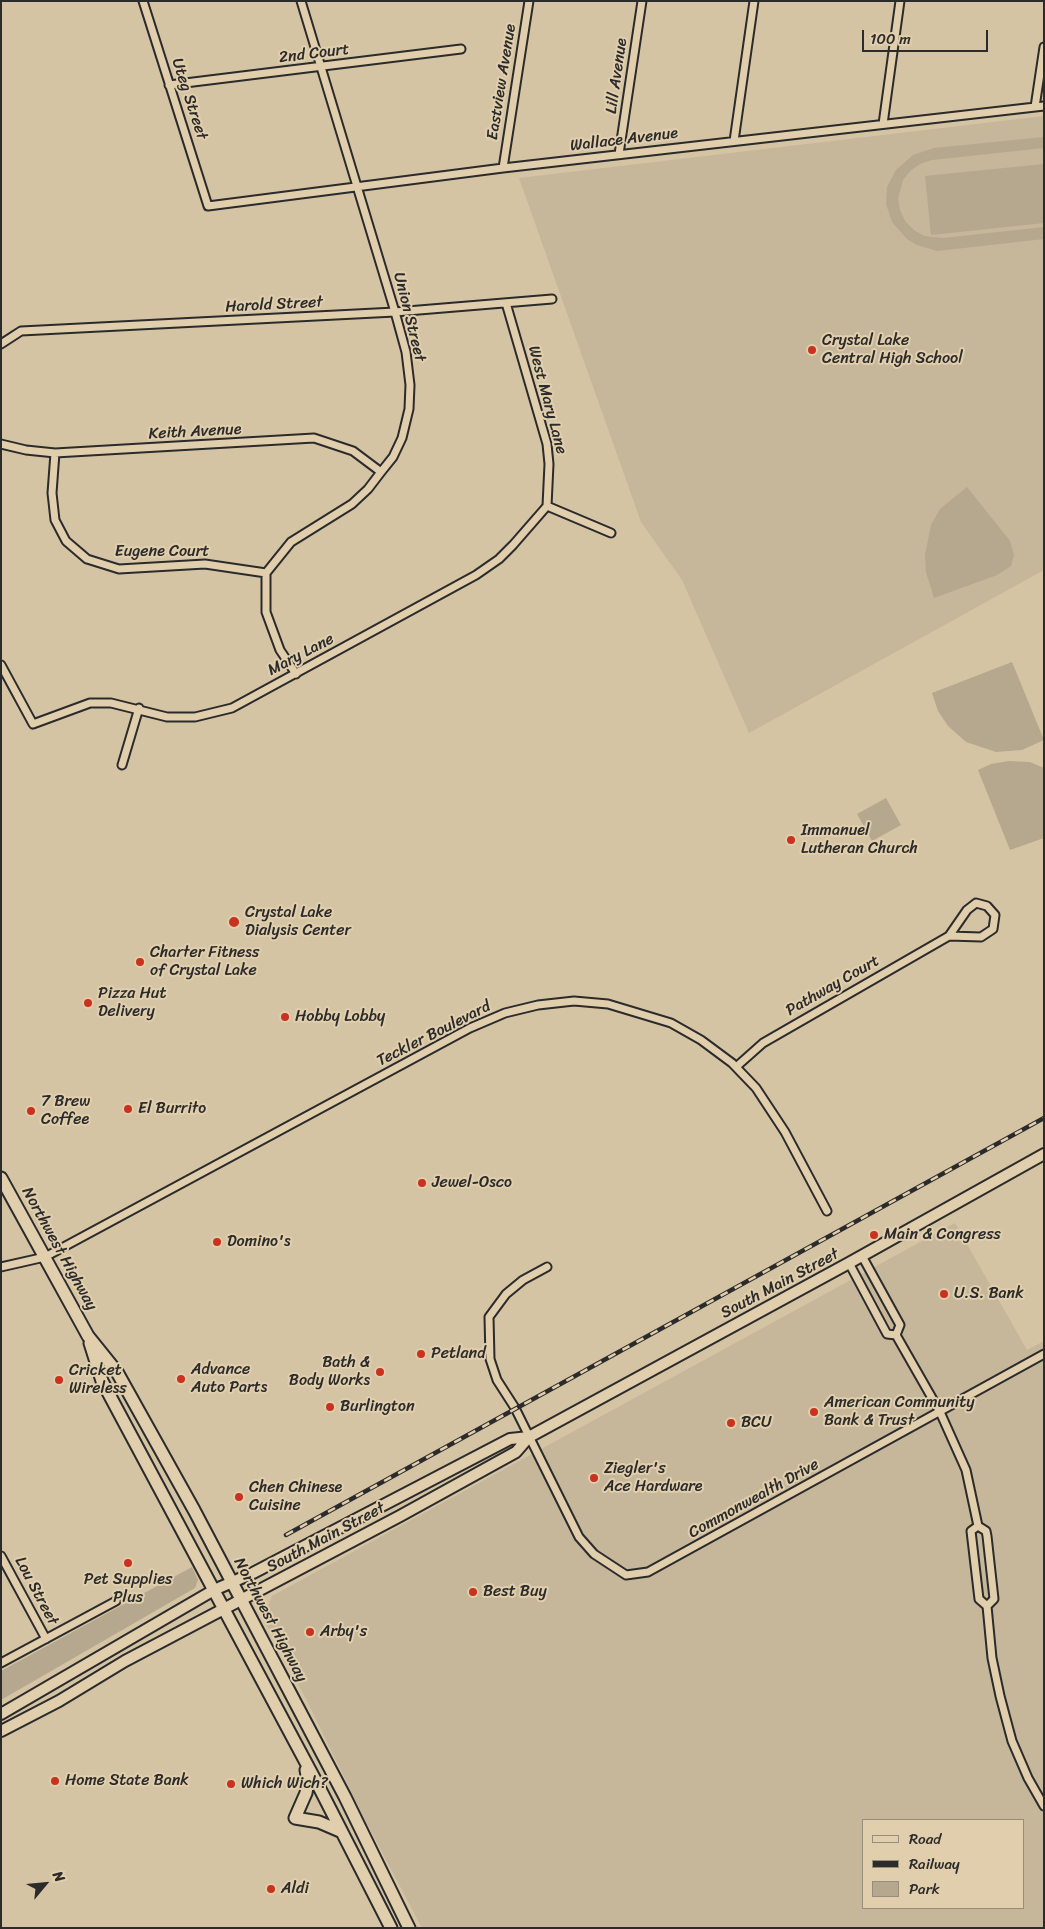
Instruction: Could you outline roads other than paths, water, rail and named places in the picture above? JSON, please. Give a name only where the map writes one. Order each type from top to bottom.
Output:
[{"type":"main road","name":"Northwest Highway","points":[[1,1178],[88,1336],[117,1372],[194,1510],[345,1796],[409,1928]]},
{"type":"main road","name":"Northwest Highway","points":[[88,1336],[102,1380],[391,1928]]},
{"type":"main road","points":[[304,1760],[308,1781],[306,1793],[295,1818],[319,1822],[340,1831]]},
{"type":"street","name":"Uteg Street","points":[[143,1],[208,206]]},
{"type":"street","name":"Union Street","points":[[266,573],[291,542],[352,504],[368,490],[393,457],[402,438],[409,409],[410,385],[406,352],[301,1]]},
{"type":"street","name":"Eastview Avenue","points":[[503,168],[529,1]]},
{"type":"street","name":"Lill Avenue","points":[[619,154],[642,1]]},
{"type":"street","points":[[734,141],[754,1]]},
{"type":"street","points":[[883,124],[900,1]]},
{"type":"street","points":[[1035,107],[1044,48]]},
{"type":"street","name":"2nd Court","points":[[169,85],[461,49]]},
{"type":"street","name":"Wallace Avenue","points":[[208,206],[619,154],[1044,106]]},
{"type":"street","name":"Harold Street","points":[[1,344],[21,331],[395,312],[552,299]]},
{"type":"street","name":"West Mary Lane","points":[[506,303],[546,444],[549,464],[547,506]]},
{"type":"street","name":"Keith Avenue","points":[[1,444],[26,450],[55,453],[314,438],[353,451],[382,472]]},
{"type":"street","name":"Eugene Court","points":[[55,453],[52,493],[55,520],[66,541],[87,558],[119,569],[206,564],[266,573]]},
{"type":"street","points":[[547,506],[611,533]]},
{"type":"street","name":"Mary Lane","points":[[1,665],[33,724],[90,703],[111,702],[167,716],[195,717],[232,708],[476,575],[499,559],[547,506]]},
{"type":"street","points":[[266,573],[266,612],[280,650],[296,674]]},
{"type":"street","points":[[122,765],[139,708]]},
{"type":"street","name":"Pathway Court","points":[[736,1067],[763,1043],[949,936],[967,910],[976,903],[986,906],[995,915],[993,929],[981,936],[949,936]]},
{"type":"street","name":"Teckler Boulevard","points":[[1,1267],[45,1258],[424,1052],[505,1013],[538,1005],[574,1001],[608,1004],[671,1023],[701,1040],[736,1067],[756,1088],[785,1132],[827,1211]]},
{"type":"street","name":"South Main Street","points":[[1,1731],[59,1701],[125,1661],[516,1452],[529,1437],[862,1256],[1044,1154]]},
{"type":"street","points":[[862,1256],[900,1325],[896,1335]]},
{"type":"street","points":[[849,1263],[887,1334],[896,1335]]},
{"type":"street","name":"Commonwealth Drive","points":[[547,1267],[523,1280],[506,1294],[489,1317],[490,1359],[498,1380],[515,1408],[579,1537],[594,1554],[626,1575],[648,1572],[1044,1354]]},
{"type":"street","points":[[896,1335],[940,1412],[966,1470],[978,1526],[986,1532],[994,1599],[987,1606]]},
{"type":"street","name":"South Main Street","points":[[1,1714],[214,1590],[253,1573],[510,1439],[529,1437]]},
{"type":"street","points":[[978,1526],[970,1531],[979,1599],[987,1606],[992,1658],[1012,1741],[1028,1778],[1044,1806]]},
{"type":"street","name":"Lou Street","points":[[1,1556],[46,1639]]},
{"type":"street","points":[[1,1663],[116,1601]]},
{"type":"railway","points":[[286,1535],[1044,1118]]},
{"type":"place","name":"Crystal Lake Central High School","points":[[812,350]]},
{"type":"place","name":"Immanuel Lutheran Church","points":[[791,840]]},
{"type":"place","name":"Crystal Lake Dialysis Center","points":[[234,922]]},
{"type":"place","name":"Charter Fitness of Crystal Lake","points":[[140,962]]},
{"type":"place","name":"Pizza Hut Delivery","points":[[88,1003]]},
{"type":"place","name":"Hobby Lobby","points":[[285,1017]]},
{"type":"place","name":"El Burrito","points":[[128,1109]]},
{"type":"place","name":"7 Brew Coffee","points":[[31,1111]]},
{"type":"place","name":"Jewel-Osco","points":[[422,1183]]},
{"type":"place","name":"Main & Congress","points":[[874,1235]]},
{"type":"place","name":"Domino's","points":[[217,1242]]},
{"type":"place","name":"U.S. Bank","points":[[944,1294]]},
{"type":"place","name":"Petland","points":[[421,1354]]},
{"type":"place","name":"Bath & Body Works","points":[[380,1372]]},
{"type":"place","name":"Advance Auto Parts","points":[[181,1379]]},
{"type":"place","name":"Cricket Wireless","points":[[59,1380]]},
{"type":"place","name":"Burlington","points":[[330,1407]]},
{"type":"place","name":"American Community Bank & Trust","points":[[814,1412]]},
{"type":"place","name":"BCU","points":[[731,1423]]},
{"type":"place","name":"Ziegler's Ace Hardware","points":[[594,1478]]},
{"type":"place","name":"Chen Chinese Cuisine","points":[[239,1497]]},
{"type":"place","name":"Pet Supplies Plus","points":[[128,1563]]},
{"type":"place","name":"Best Buy","points":[[473,1592]]},
{"type":"place","name":"Arby's","points":[[310,1632]]},
{"type":"place","name":"Home State Bank","points":[[55,1781]]},
{"type":"place","name":"Which Wich?","points":[[231,1784]]},
{"type":"place","name":"Aldi","points":[[271,1889]]}]
